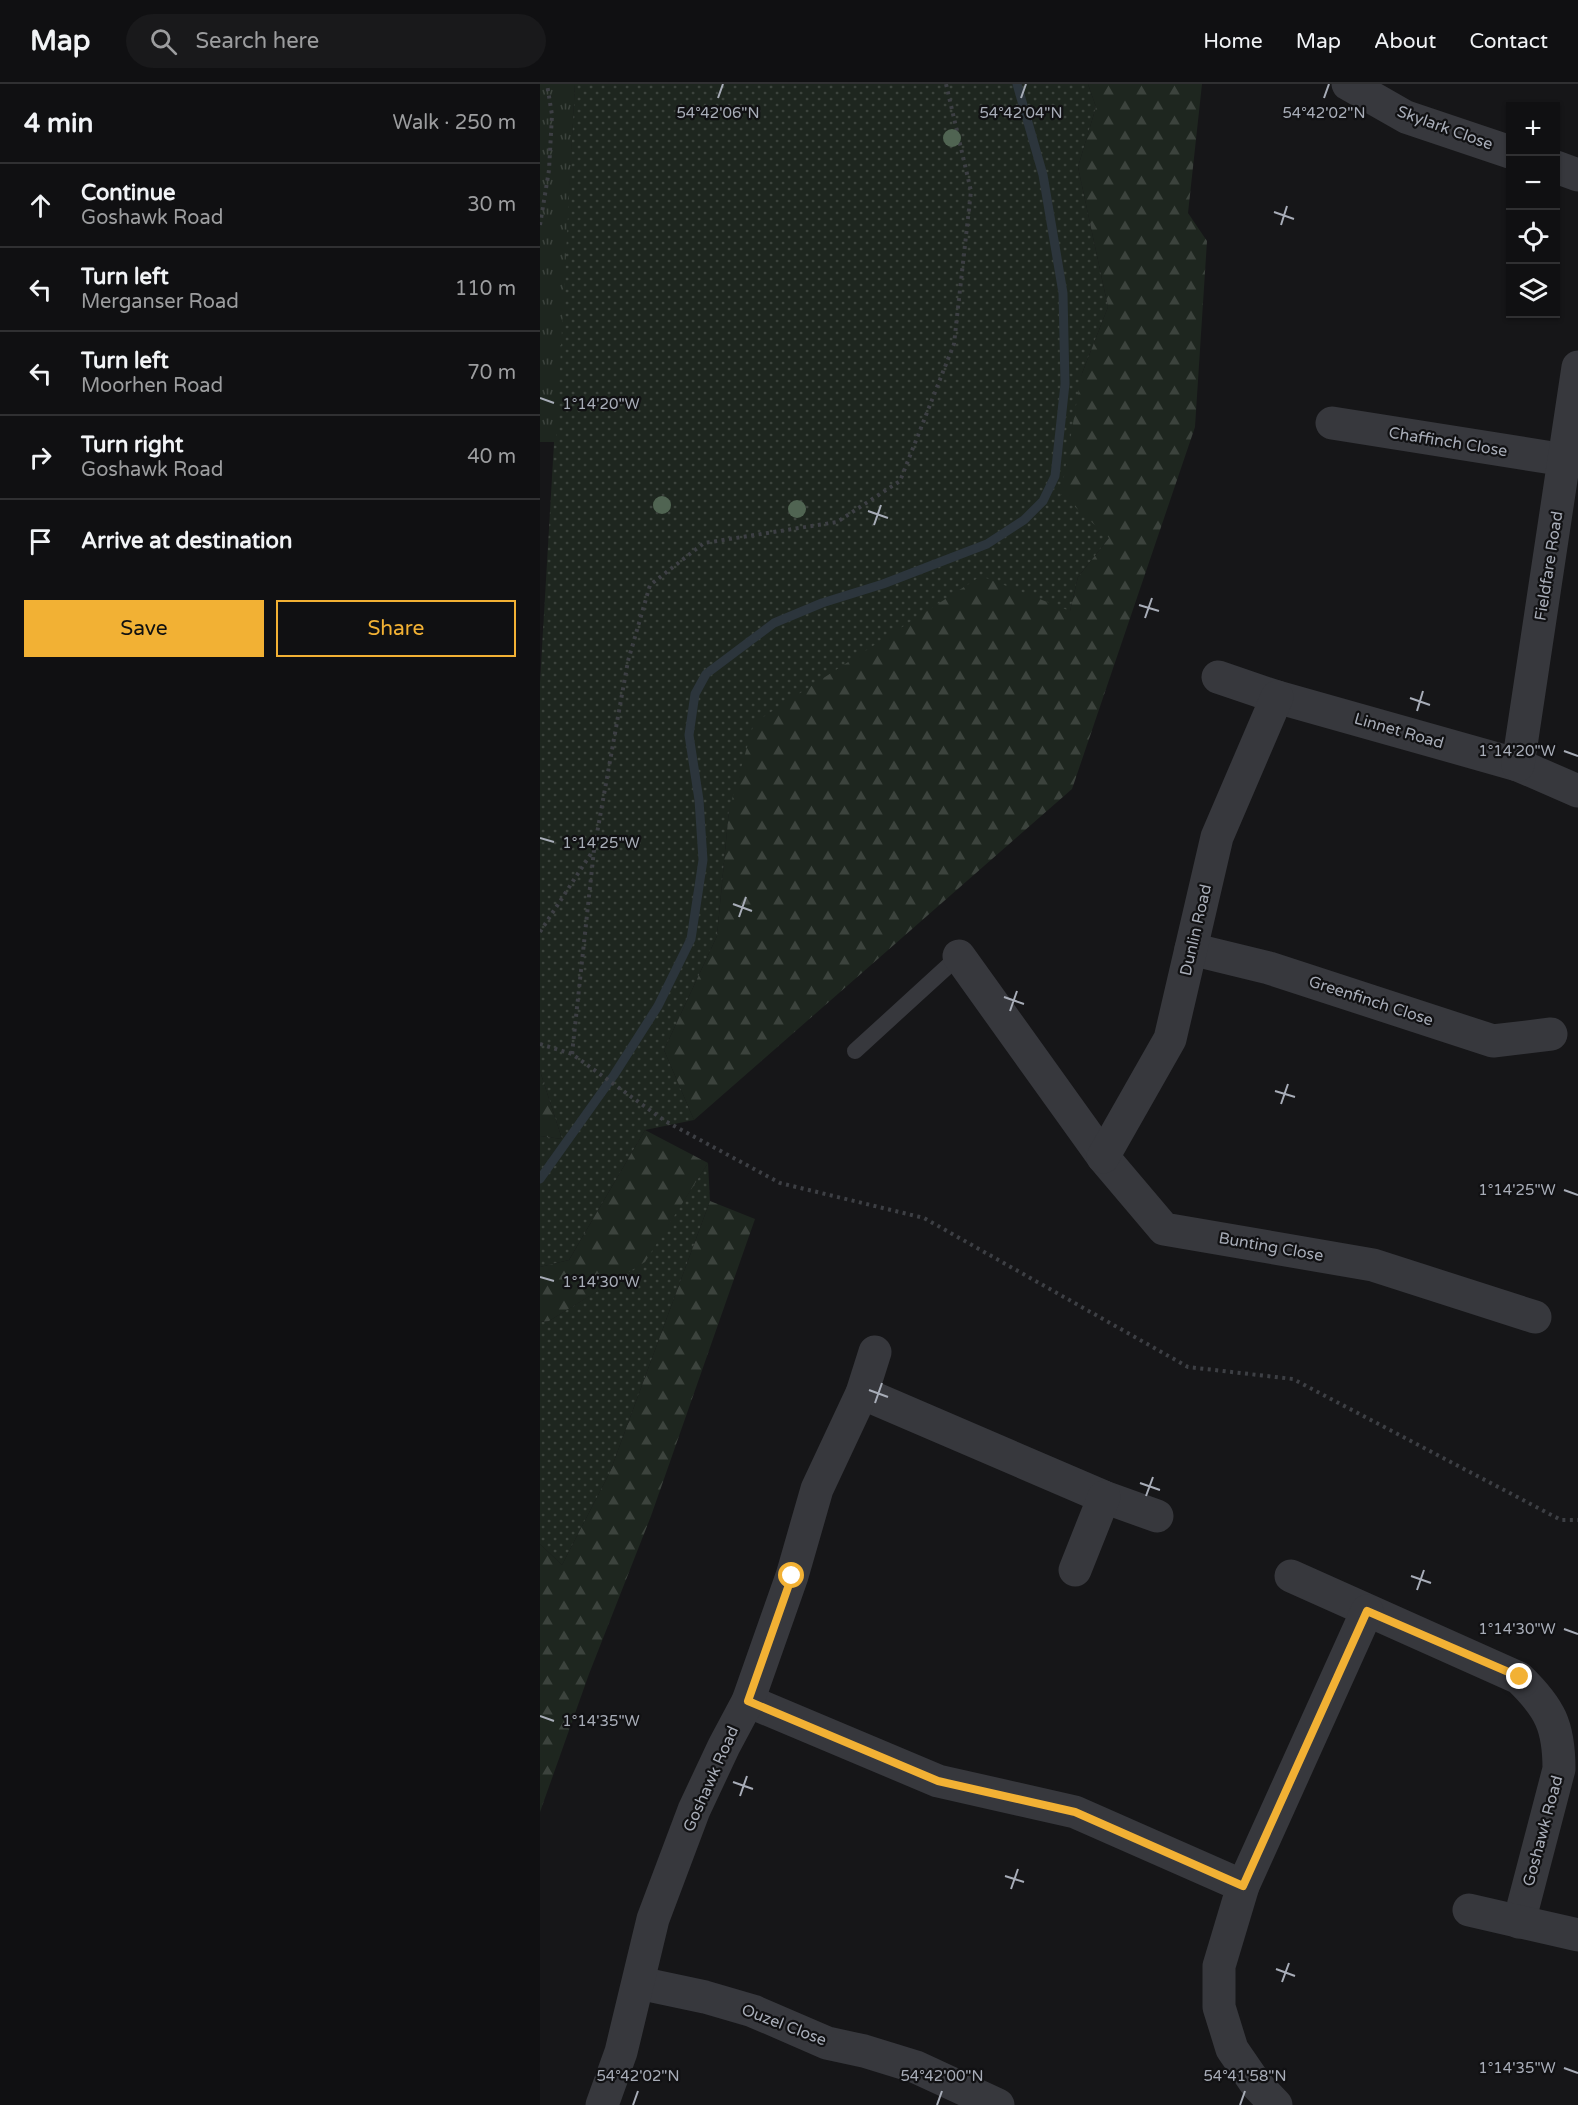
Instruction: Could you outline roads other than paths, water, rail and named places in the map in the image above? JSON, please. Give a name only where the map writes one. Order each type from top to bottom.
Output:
[{"type":"street","name":"Skylark Close","points":[[1348,84],[1406,117],[1506,151]]},
{"type":"street","points":[[1560,168],[1578,175]]},
{"type":"street","name":"Fieldfare Road","points":[[1518,765],[1578,367]]},
{"type":"street","name":"Chaffinch Close","points":[[1332,423],[1565,460]]},
{"type":"street","name":"Linnet Road","points":[[1218,677],[1277,697],[1518,765],[1578,791]]},
{"type":"street","name":"Dunlin Road","points":[[1103,1157],[1170,1040],[1217,837],[1277,697]]},
{"type":"street","name":"Greenfinch Close","points":[[1191,949],[1269,968],[1493,1041],[1551,1034]]},
{"type":"street","name":"Bunting Close","points":[[960,956],[1060,1100],[1103,1157],[1164,1229],[1373,1265],[1535,1317]]},
{"type":"street","name":"Goshawk Road","points":[[602,2105],[621,2052],[639,1983],[652,1919],[694,1810],[748,1701],[792,1576],[817,1489],[862,1393],[875,1352]]},
{"type":"street","points":[[862,1393],[1104,1497],[1157,1516]]},
{"type":"street","points":[[1076,1570],[1104,1497]]},
{"type":"street","name":"Goshawk Road","points":[[1291,1576],[1520,1677],[1538,1696],[1552,1718],[1559,1744],[1559,1769],[1519,1922]]},
{"type":"street","points":[[1276,2105],[1256,2084],[1232,2049],[1219,2007],[1219,1966],[1243,1886],[1367,1611]]},
{"type":"street","points":[[748,1701],[938,1781],[1075,1812],[1243,1886]]},
{"type":"street","points":[[1469,1910],[1578,1935]]},
{"type":"street","name":"Ouzel Close","points":[[639,1983],[705,1997],[753,2011],[826,2043],[864,2050],[916,2067],[957,2097],[998,2105]]},
{"type":"lane","points":[[855,1051],[960,956]]},
{"type":"waterway","points":[[540,1179],[614,1075],[658,1006],[691,939],[703,860],[699,800],[689,735],[695,694],[706,674],[774,623],[822,603],[883,584],[987,544],[1024,520],[1043,501],[1055,476],[1065,384],[1063,293],[1043,175],[1017,84]]}]
